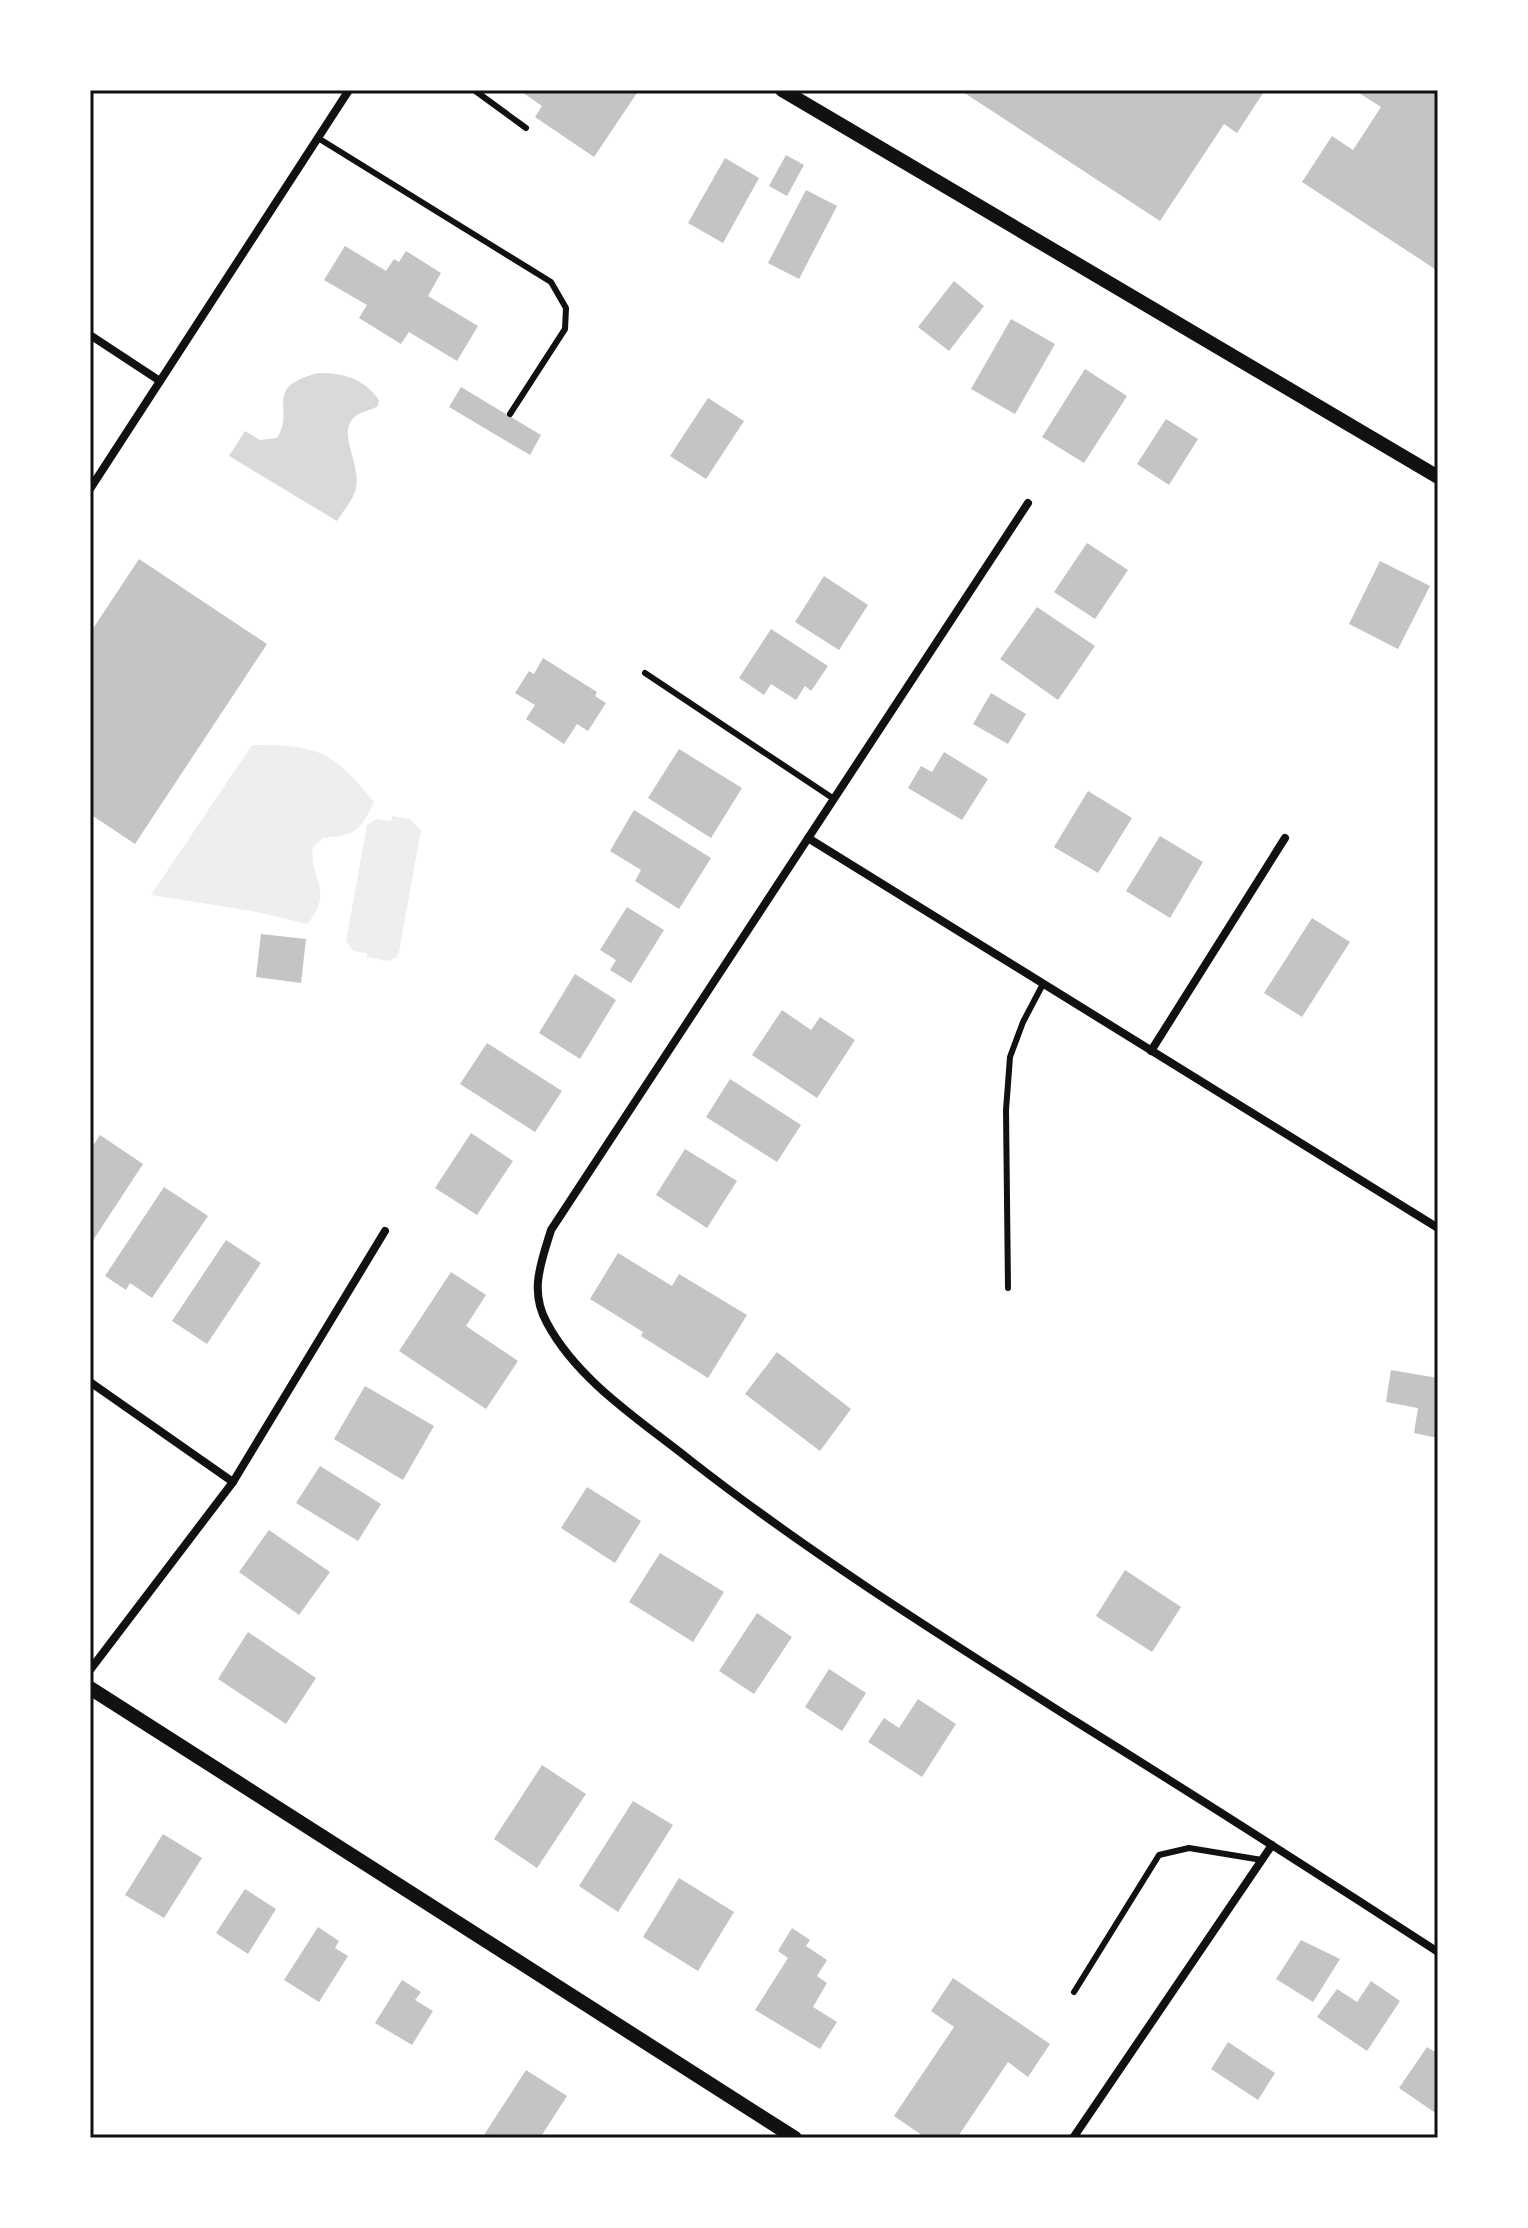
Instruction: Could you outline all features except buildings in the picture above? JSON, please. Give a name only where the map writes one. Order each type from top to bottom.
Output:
[{"type":"street","points":[[90,489],[349,90]]},
{"type":"street","points":[[782,90],[1438,477]]},
{"type":"street","points":[[90,335],[160,381]]},
{"type":"street","points":[[1028,503],[551,1230],[538,1272],[536,1293],[545,1321],[560,1344],[599,1387],[749,1506],[877,1597],[1438,1952]]},
{"type":"street","points":[[808,838],[1438,1228]]},
{"type":"street","points":[[1151,1051],[1285,838]]},
{"type":"street","points":[[90,1670],[233,1482],[385,1231]]},
{"type":"street","points":[[90,1382],[233,1482]]},
{"type":"street","points":[[90,1688],[795,2138]]},
{"type":"street","points":[[1073,2138],[1272,1845]]},
{"type":"lane","points":[[474,90],[526,128]]},
{"type":"lane","points":[[318,138],[551,282],[566,308],[565,329],[510,414]]},
{"type":"lane","points":[[645,673],[834,799]]},
{"type":"lane","points":[[1008,1288],[1006,1110],[1010,1057],[1023,1022],[1043,984]]},
{"type":"lane","points":[[1074,1992],[1159,1855],[1189,1848],[1262,1860]]},
{"type":"shaded area","points":[[318,373],[352,378],[366,386],[379,400],[378,406],[357,415],[348,428],[356,488],[337,521],[229,456],[245,431],[260,440],[277,438],[282,427],[283,400],[290,385]]},
{"type":"shaded area","points":[[252,745],[309,749],[322,754],[346,771],[374,802],[355,830],[323,838],[313,847],[312,858],[320,893],[315,912],[307,924],[252,911],[151,895]]},
{"type":"shaded area","points":[[392,816],[410,819],[421,830],[399,952],[397,957],[388,961],[353,951],[346,941],[367,825],[376,819],[391,821]]}]
